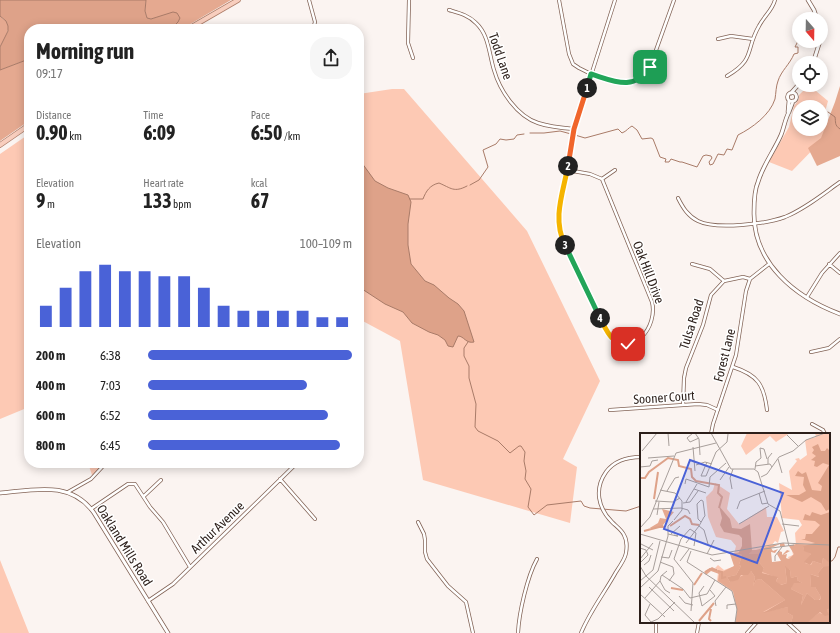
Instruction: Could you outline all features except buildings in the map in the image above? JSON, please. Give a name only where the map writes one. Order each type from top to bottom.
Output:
[{"type":"main road","points":[[197,24],[238,0]]},
{"type":"main road","points":[[0,145],[24,128]]},
{"type":"street","points":[[309,0],[314,24]]},
{"type":"street","points":[[410,0],[408,43],[413,58]]},
{"type":"street","points":[[559,0],[571,61],[579,68],[591,74],[626,83],[635,81],[643,76],[650,67],[674,0]]},
{"type":"street","name":"Oak Hill Drive","points":[[602,179],[654,309],[648,330],[640,339],[632,344],[621,343],[610,337],[560,234],[558,217],[574,129],[615,0]]},
{"type":"street","points":[[727,76],[739,68],[746,60],[751,48],[752,39],[760,23],[772,8],[775,0]]},
{"type":"street","points":[[808,0],[815,12]]},
{"type":"street","name":"Todd Lane","points":[[449,10],[468,16],[482,30],[487,39],[499,83],[521,112],[537,123],[574,129]]},
{"type":"street","points":[[718,39],[731,36],[752,39]]},
{"type":"street","points":[[797,92],[796,99],[791,101],[781,135],[764,166],[757,183],[754,196],[754,223],[760,247],[769,264],[784,280],[807,297],[827,309],[840,314]]},
{"type":"street","points":[[791,101],[787,97],[789,94],[791,93],[796,96]]},
{"type":"street","points":[[567,170],[590,174],[602,179],[615,170]]},
{"type":"street","points":[[678,198],[686,212],[698,221],[707,224],[721,226],[754,223],[785,217],[796,212],[840,182]]},
{"type":"street","points":[[807,297],[816,281],[829,264],[840,254]]},
{"type":"street","points":[[692,264],[710,269],[724,280],[743,277],[750,279],[769,264]]},
{"type":"street","points":[[829,264],[840,273]]},
{"type":"street","name":"Forest Lane","points":[[711,433],[733,367],[746,291],[750,279]]},
{"type":"street","name":"Tulsa Road","points":[[683,405],[686,368],[703,325],[711,294],[724,280]]},
{"type":"street","points":[[812,352],[829,348],[840,339]]},
{"type":"street","points":[[733,367],[747,372],[759,383],[765,397],[767,410]]},
{"type":"street","name":"Sooner Court","points":[[610,410],[702,404],[718,410]]},
{"type":"street","points":[[812,424],[823,430],[825,433]]},
{"type":"street","points":[[581,633],[595,606],[626,555],[626,542],[624,534],[604,513],[600,503],[598,494],[600,484],[609,469],[619,461],[628,458],[640,457]]},
{"type":"street","points":[[68,492],[91,479],[101,468]]},
{"type":"street","name":"Arthur Avenue","points":[[148,601],[170,587],[292,468]]},
{"type":"street","points":[[144,496],[161,480]]},
{"type":"street","points":[[280,480],[315,519]]},
{"type":"street","points":[[91,509],[133,483],[144,496],[152,510],[163,522],[190,567]]},
{"type":"street","name":"Oakland Mills Road","points":[[0,493],[50,489],[68,492],[79,497],[91,509],[168,633]]},
{"type":"street","points":[[418,522],[425,538],[425,552],[427,559],[448,586],[466,602],[473,633]]},
{"type":"street","points":[[518,633],[523,603],[530,576],[537,559]]},
{"type":"street","points":[[697,633],[699,623]]},
{"type":"street","points":[[747,633],[756,623]]},
{"type":"street","points":[[788,623],[799,633]]},
{"type":"shaded area","points":[[0,0],[146,0],[145,11],[147,18],[151,19],[173,12],[177,13],[180,18],[176,24],[24,24],[24,61],[0,70],[0,47],[8,31],[8,26],[6,21],[0,16]]},
{"type":"shaded area","points":[[146,0],[231,0],[190,24],[175,24],[173,13],[151,19],[147,18],[145,11]]},
{"type":"shaded area","points":[[0,16],[7,23],[8,30],[0,47]]},
{"type":"shaded area","points":[[24,61],[24,124],[0,141],[0,70]]},
{"type":"shaded area","points":[[840,86],[840,156],[817,166],[808,148],[822,136],[828,136],[828,120]]},
{"type":"shaded area","points":[[392,89],[404,89],[527,231],[600,381],[563,459],[577,467],[570,523],[423,480],[400,341],[364,322],[364,93]]},
{"type":"shaded area","points":[[802,92],[817,92],[827,100],[798,100],[799,95]]},
{"type":"shaded area","points":[[792,114],[792,136],[826,136],[792,171],[769,162],[789,127]]},
{"type":"shaded area","points":[[24,137],[24,409],[0,419],[0,154]]},
{"type":"shaded area","points":[[364,166],[375,181],[388,188],[408,195],[411,202],[408,224],[408,245],[411,264],[425,281],[434,285],[458,304],[464,311],[474,342],[469,342],[458,336],[453,347],[448,346],[445,340],[438,335],[412,323],[403,312],[385,304],[364,290]]},
{"type":"shaded area","points":[[90,468],[102,468],[93,478]]},
{"type":"shaded area","points":[[0,560],[29,633],[0,633]]},
{"type":"waterway","points":[[575,135],[585,138],[618,129],[622,133],[632,126],[637,130],[642,139],[653,139],[660,157],[666,159],[665,162],[669,162],[671,159],[697,167],[703,156],[706,155],[711,156],[712,158],[709,162],[710,165],[713,164],[718,154],[724,155],[727,149],[732,150],[738,135],[755,125],[765,116],[773,105],[779,77],[794,54],[798,53],[798,48]]},
{"type":"waterway","points":[[828,112],[835,117],[836,125],[840,129]]},
{"type":"waterway","points":[[530,133],[560,131],[571,134]]},
{"type":"waterway","points":[[470,185],[479,180],[488,167],[483,150],[496,144],[500,139],[514,139],[517,135],[524,134]]},
{"type":"waterway","points":[[410,199],[423,199],[429,189],[433,185],[439,183],[456,189],[467,186]]},
{"type":"waterway","points":[[468,342],[464,348],[464,356],[469,366],[469,378],[476,404],[475,427],[478,431],[498,441],[510,453],[521,446],[525,452],[525,479],[531,489],[528,507],[534,515],[547,505],[581,501],[584,506],[590,508],[626,511],[640,506]]},
{"type":"waterway","points":[[830,561],[832,561],[835,557],[838,547],[840,547]]},
{"type":"route","points":[[628,344],[617,342],[610,337],[563,242],[558,230],[558,217],[574,129],[591,74],[626,83],[639,79],[650,67]]}]
